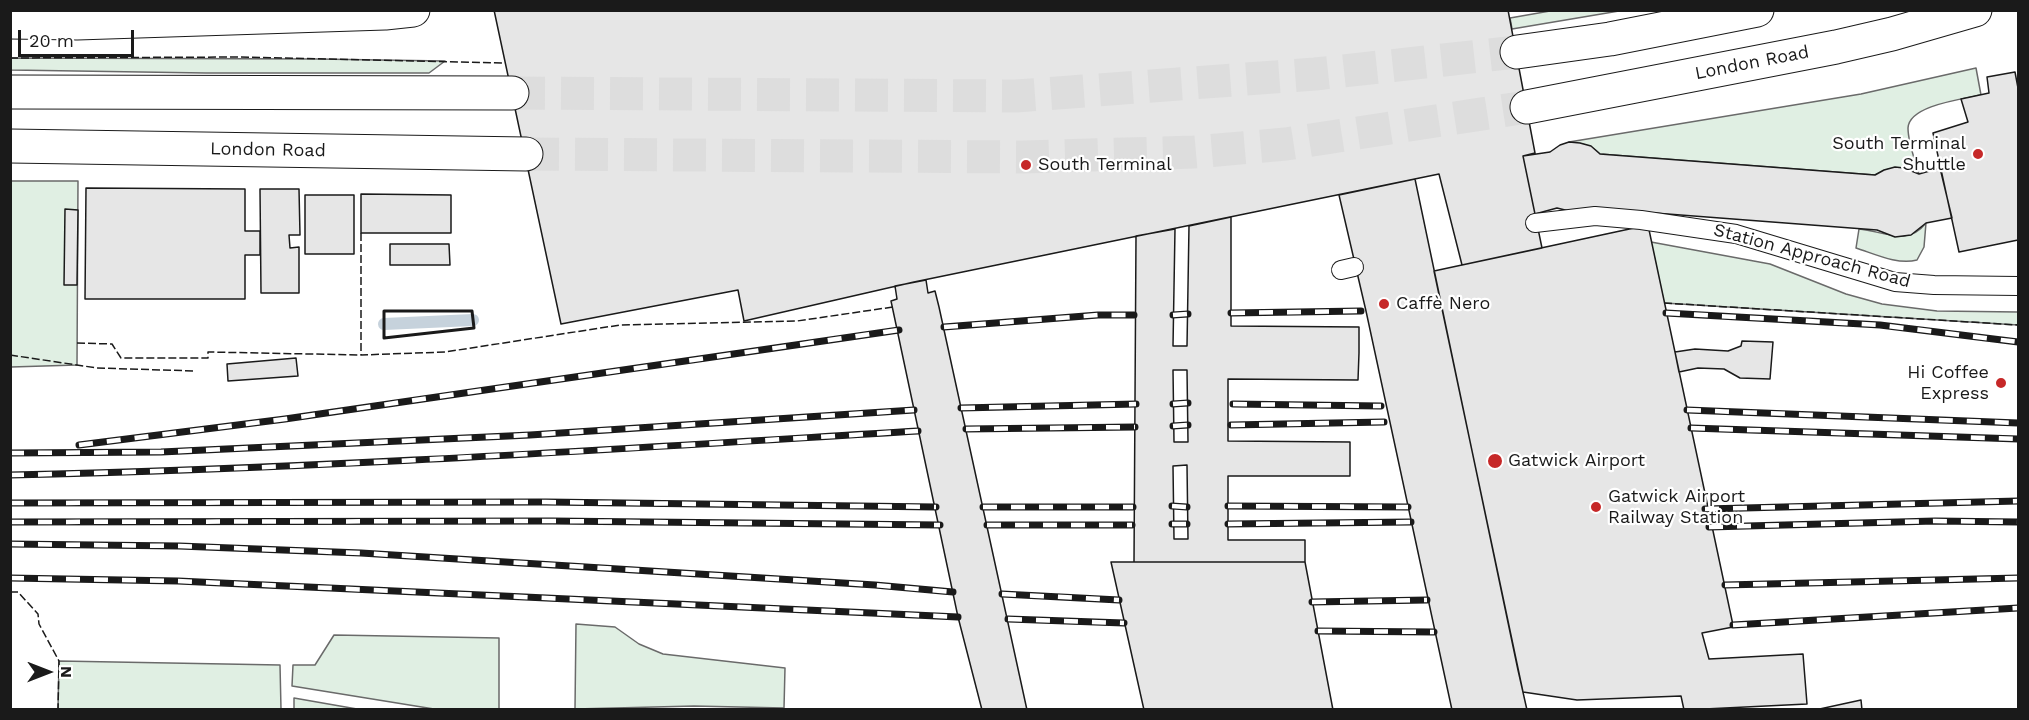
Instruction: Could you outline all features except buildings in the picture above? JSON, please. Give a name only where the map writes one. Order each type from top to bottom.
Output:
[{"type":"main road","points":[[77,23],[114,10]]},
{"type":"main road","points":[[10,22],[77,23],[385,13],[413,10]]},
{"type":"main road","points":[[1517,52],[1610,39],[1757,10]]},
{"type":"main road","name":"London Road","points":[[1527,107],[1836,47],[1892,34],[1975,10]]},
{"type":"main road","points":[[10,93],[512,93]]},
{"type":"main road","name":"London Road","points":[[10,146],[526,154]]},
{"type":"lane","name":"Station Approach Road","points":[[1535,223],[1594,216],[1641,220],[1736,234],[1895,282],[2019,286]]},
{"type":"green space","points":[[1550,11],[1619,11],[1512,29],[1510,18]]},
{"type":"green space","points":[[11,58],[445,61],[429,73],[206,73],[11,70]]},
{"type":"green space","points":[[1976,68],[1981,95],[1939,104],[1917,114],[1911,120],[1908,128],[1909,140],[1919,174],[1902,168],[1892,168],[1875,175],[1600,154],[1586,145],[1569,142],[1861,94]]},
{"type":"green space","points":[[11,181],[78,181],[77,365],[11,367]]},
{"type":"green space","points":[[1926,223],[1924,247],[1917,260],[1894,260],[1856,248],[1859,229],[1903,236],[1919,230]]},
{"type":"green space","points":[[1651,242],[1770,264],[1846,294],[1882,304],[1937,311],[2018,312],[2018,325],[1664,303]]},
{"type":"green space","points":[[576,624],[615,627],[639,644],[663,654],[785,668],[784,708],[694,706],[575,709]]},
{"type":"green space","points":[[334,635],[499,638],[499,709],[434,709],[292,686],[293,665],[315,665]]},
{"type":"green space","points":[[59,661],[280,665],[281,709],[58,709]]},
{"type":"green space","points":[[294,698],[357,709],[294,709]]},
{"type":"waterway","points":[[384,324],[473,320]]},
{"type":"tunnel","points":[[512,93],[1016,96],[1315,74],[1517,52]]},
{"type":"tunnel","points":[[526,154],[1023,157],[1194,152],[1286,144],[1527,107]]},
{"type":"railway","points":[[1231,313],[1361,311]]},
{"type":"railway","points":[[1666,313],[1880,325],[2018,342]]},
{"type":"railway","points":[[1173,315],[1188,314]]},
{"type":"railway","points":[[944,327],[1098,315],[1134,315]]},
{"type":"railway","points":[[79,445],[285,419],[899,330]]},
{"type":"railway","points":[[1173,404],[1188,403]]},
{"type":"railway","points":[[961,408],[1136,404]]},
{"type":"railway","points":[[1233,404],[1381,406]]},
{"type":"railway","points":[[10,453],[161,452],[530,435],[914,410]]},
{"type":"railway","points":[[1687,410],[2018,423]]},
{"type":"railway","points":[[1231,425],[1384,422]]},
{"type":"railway","points":[[1173,426],[1188,425]]},
{"type":"railway","points":[[966,429],[1135,427]]},
{"type":"railway","points":[[1691,428],[2018,439]]},
{"type":"railway","points":[[10,475],[351,463],[918,431]]},
{"type":"railway","points":[[1705,509],[2018,501]]},
{"type":"railway","points":[[10,503],[546,502],[936,507]]},
{"type":"railway","points":[[1172,506],[1187,507]]},
{"type":"railway","points":[[1228,506],[1408,507]]},
{"type":"railway","points":[[983,507],[1133,507]]},
{"type":"railway","points":[[10,522],[552,521],[940,525]]},
{"type":"railway","points":[[1709,527],[1935,521],[2018,522]]},
{"type":"railway","points":[[1228,524],[1411,522]]},
{"type":"railway","points":[[1172,524],[1187,524]]},
{"type":"railway","points":[[987,525],[1132,525]]},
{"type":"railway","points":[[10,544],[179,546],[361,553],[875,585],[953,592]]},
{"type":"railway","points":[[10,578],[178,581],[958,617]]},
{"type":"railway","points":[[1725,585],[2018,578]]},
{"type":"railway","points":[[1002,594],[1119,600]]},
{"type":"railway","points":[[1312,602],[1427,600]]},
{"type":"railway","points":[[1733,625],[2018,608]]},
{"type":"railway","points":[[1008,619],[1124,623]]},
{"type":"railway","points":[[1318,631],[1434,632]]},
{"type":"fence","points":[[10,58],[237,57],[505,63]]},
{"type":"fence","points":[[361,233],[361,355],[445,352],[620,325],[797,321],[893,307]]},
{"type":"fence","points":[[1664,303],[2018,325]]},
{"type":"fence","points":[[77,343],[112,344],[121,358],[208,358],[208,352],[361,355]]},
{"type":"fence","points":[[10,355],[97,368],[195,371]]},
{"type":"fence","points":[[10,592],[18,592],[38,614],[39,624],[59,661],[58,710]]},
{"type":"wall","points":[[384,311],[472,311],[474,328],[384,338],[384,311]]},
{"type":"place","name":"South Terminal Shuttle","points":[[1978,154]]},
{"type":"place","name":"South Terminal","points":[[1026,165]]},
{"type":"place","name":"Caffè Nero","points":[[1384,304]]},
{"type":"place","name":"Hi Coffee Express","points":[[2001,383]]},
{"type":"place","name":"Gatwick Airport","points":[[1495,461]]},
{"type":"place","name":"Gatwick Airport Railway Station","points":[[1596,507]]}]
